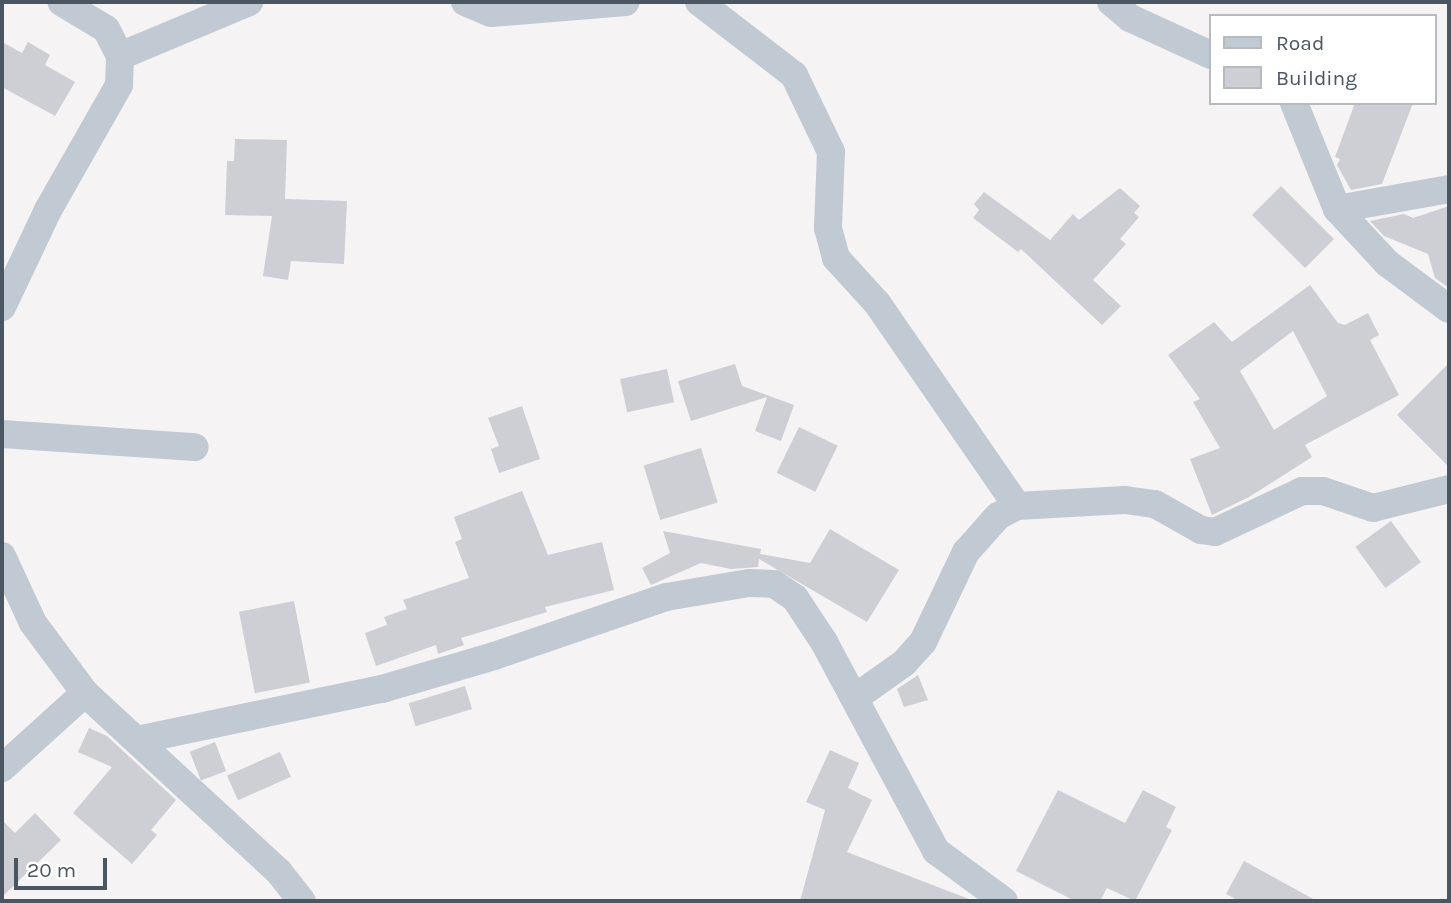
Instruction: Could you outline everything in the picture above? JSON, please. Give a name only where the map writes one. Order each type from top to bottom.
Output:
[{"type":"street","points":[[2,307],[48,210],[119,85],[120,56],[106,29],[61,2]]},
{"type":"street","points":[[120,56],[249,2]]},
{"type":"street","points":[[466,2],[491,13],[626,2]]},
{"type":"street","points":[[699,2],[794,75],[831,152],[828,228],[836,258],[877,303],[1017,506]]},
{"type":"street","points":[[1111,2],[1129,18],[1210,55]]},
{"type":"street","points":[[1295,105],[1337,209],[1387,263],[1449,309]]},
{"type":"street","points":[[1337,209],[1449,189]]},
{"type":"street","points":[[2,434],[195,447]]},
{"type":"street","points":[[856,697],[904,663],[923,642],[966,552],[998,516],[1017,506],[1125,500],[1155,504],[1201,530],[1215,532],[1301,491],[1322,491],[1373,508],[1449,489]]},
{"type":"street","points":[[2,556],[33,624],[85,693],[279,872],[302,901]]},
{"type":"street","points":[[137,740],[382,689],[494,656],[667,597],[749,583],[775,584],[795,598],[856,697],[910,809],[936,851],[1004,901]]},
{"type":"street","points":[[2,768],[85,693]]},
{"type":"building","points":[[2,42],[22,53],[28,42],[50,55],[45,65],[75,82],[55,116],[2,87]]},
{"type":"building","points":[[1354,105],[1412,105],[1382,184],[1351,190],[1337,165],[1340,159],[1335,157]]},
{"type":"building","points":[[235,139],[287,140],[285,199],[347,201],[344,264],[291,261],[288,280],[263,276],[272,216],[225,215],[227,161],[234,161]]},
{"type":"building","points":[[1281,186],[1334,239],[1305,268],[1252,215]]},
{"type":"building","points":[[1120,188],[1140,206],[1134,213],[1139,217],[1120,239],[1126,244],[1093,280],[1121,306],[1102,325],[1021,249],[1018,252],[973,218],[979,210],[974,204],[984,192],[1050,240],[1073,214],[1079,220]]},
{"type":"building","points":[[1449,206],[1449,288],[1435,278],[1428,254],[1384,236],[1370,221],[1404,214],[1413,218]]},
{"type":"building","points":[[1310,285],[1338,323],[1345,325],[1368,313],[1379,335],[1370,340],[1399,395],[1305,445],[1312,457],[1249,497],[1212,515],[1190,459],[1220,448],[1193,402],[1200,399],[1168,355],[1214,322],[1232,342]],"holes":[[[1293,331],[1327,396],[1274,430],[1240,371]]]},
{"type":"building","points":[[1449,363],[1449,467],[1397,415]]},
{"type":"building","points":[[735,364],[742,386],[794,405],[781,441],[755,431],[767,397],[691,421],[678,381]]},
{"type":"building","points":[[667,369],[674,402],[627,412],[620,379]]},
{"type":"building","points":[[522,406],[540,459],[499,473],[491,449],[499,446],[488,418]]},
{"type":"building","points":[[799,427],[838,446],[815,492],[777,473]]},
{"type":"building","points":[[701,448],[718,503],[660,520],[644,466]]},
{"type":"building","points":[[522,491],[548,555],[602,542],[614,590],[545,607],[547,612],[461,638],[464,645],[438,654],[436,645],[376,666],[365,633],[387,625],[384,617],[407,609],[403,600],[469,578],[455,542],[462,539],[454,517]]},
{"type":"building","points":[[1391,521],[1421,562],[1385,588],[1355,547]]},
{"type":"building","points":[[830,529],[899,570],[867,622],[759,559],[758,567],[731,569],[701,563],[651,585],[642,568],[670,553],[663,531],[761,549],[760,554],[810,563]]},
{"type":"building","points":[[294,601],[310,682],[255,693],[239,612]]},
{"type":"building","points":[[918,675],[928,700],[904,707],[897,689]]},
{"type":"building","points":[[465,686],[472,709],[416,726],[409,703]]},
{"type":"building","points":[[89,728],[107,736],[176,800],[151,830],[157,835],[132,864],[73,813],[112,767],[78,752]]},
{"type":"building","points":[[215,742],[226,771],[201,781],[190,752]]},
{"type":"building","points":[[830,750],[859,763],[848,788],[872,800],[847,852],[974,901],[800,901],[825,810],[806,802]]},
{"type":"building","points":[[280,752],[291,777],[238,800],[227,776]]},
{"type":"building","points":[[1058,790],[1125,823],[1143,790],[1176,807],[1166,827],[1172,830],[1135,901],[1107,888],[1100,901],[1075,901],[1016,871]]},
{"type":"building","points":[[35,813],[61,840],[2,897],[2,820],[15,833]]},
{"type":"building","points":[[1244,861],[1317,901],[1239,901],[1226,894]]}]
